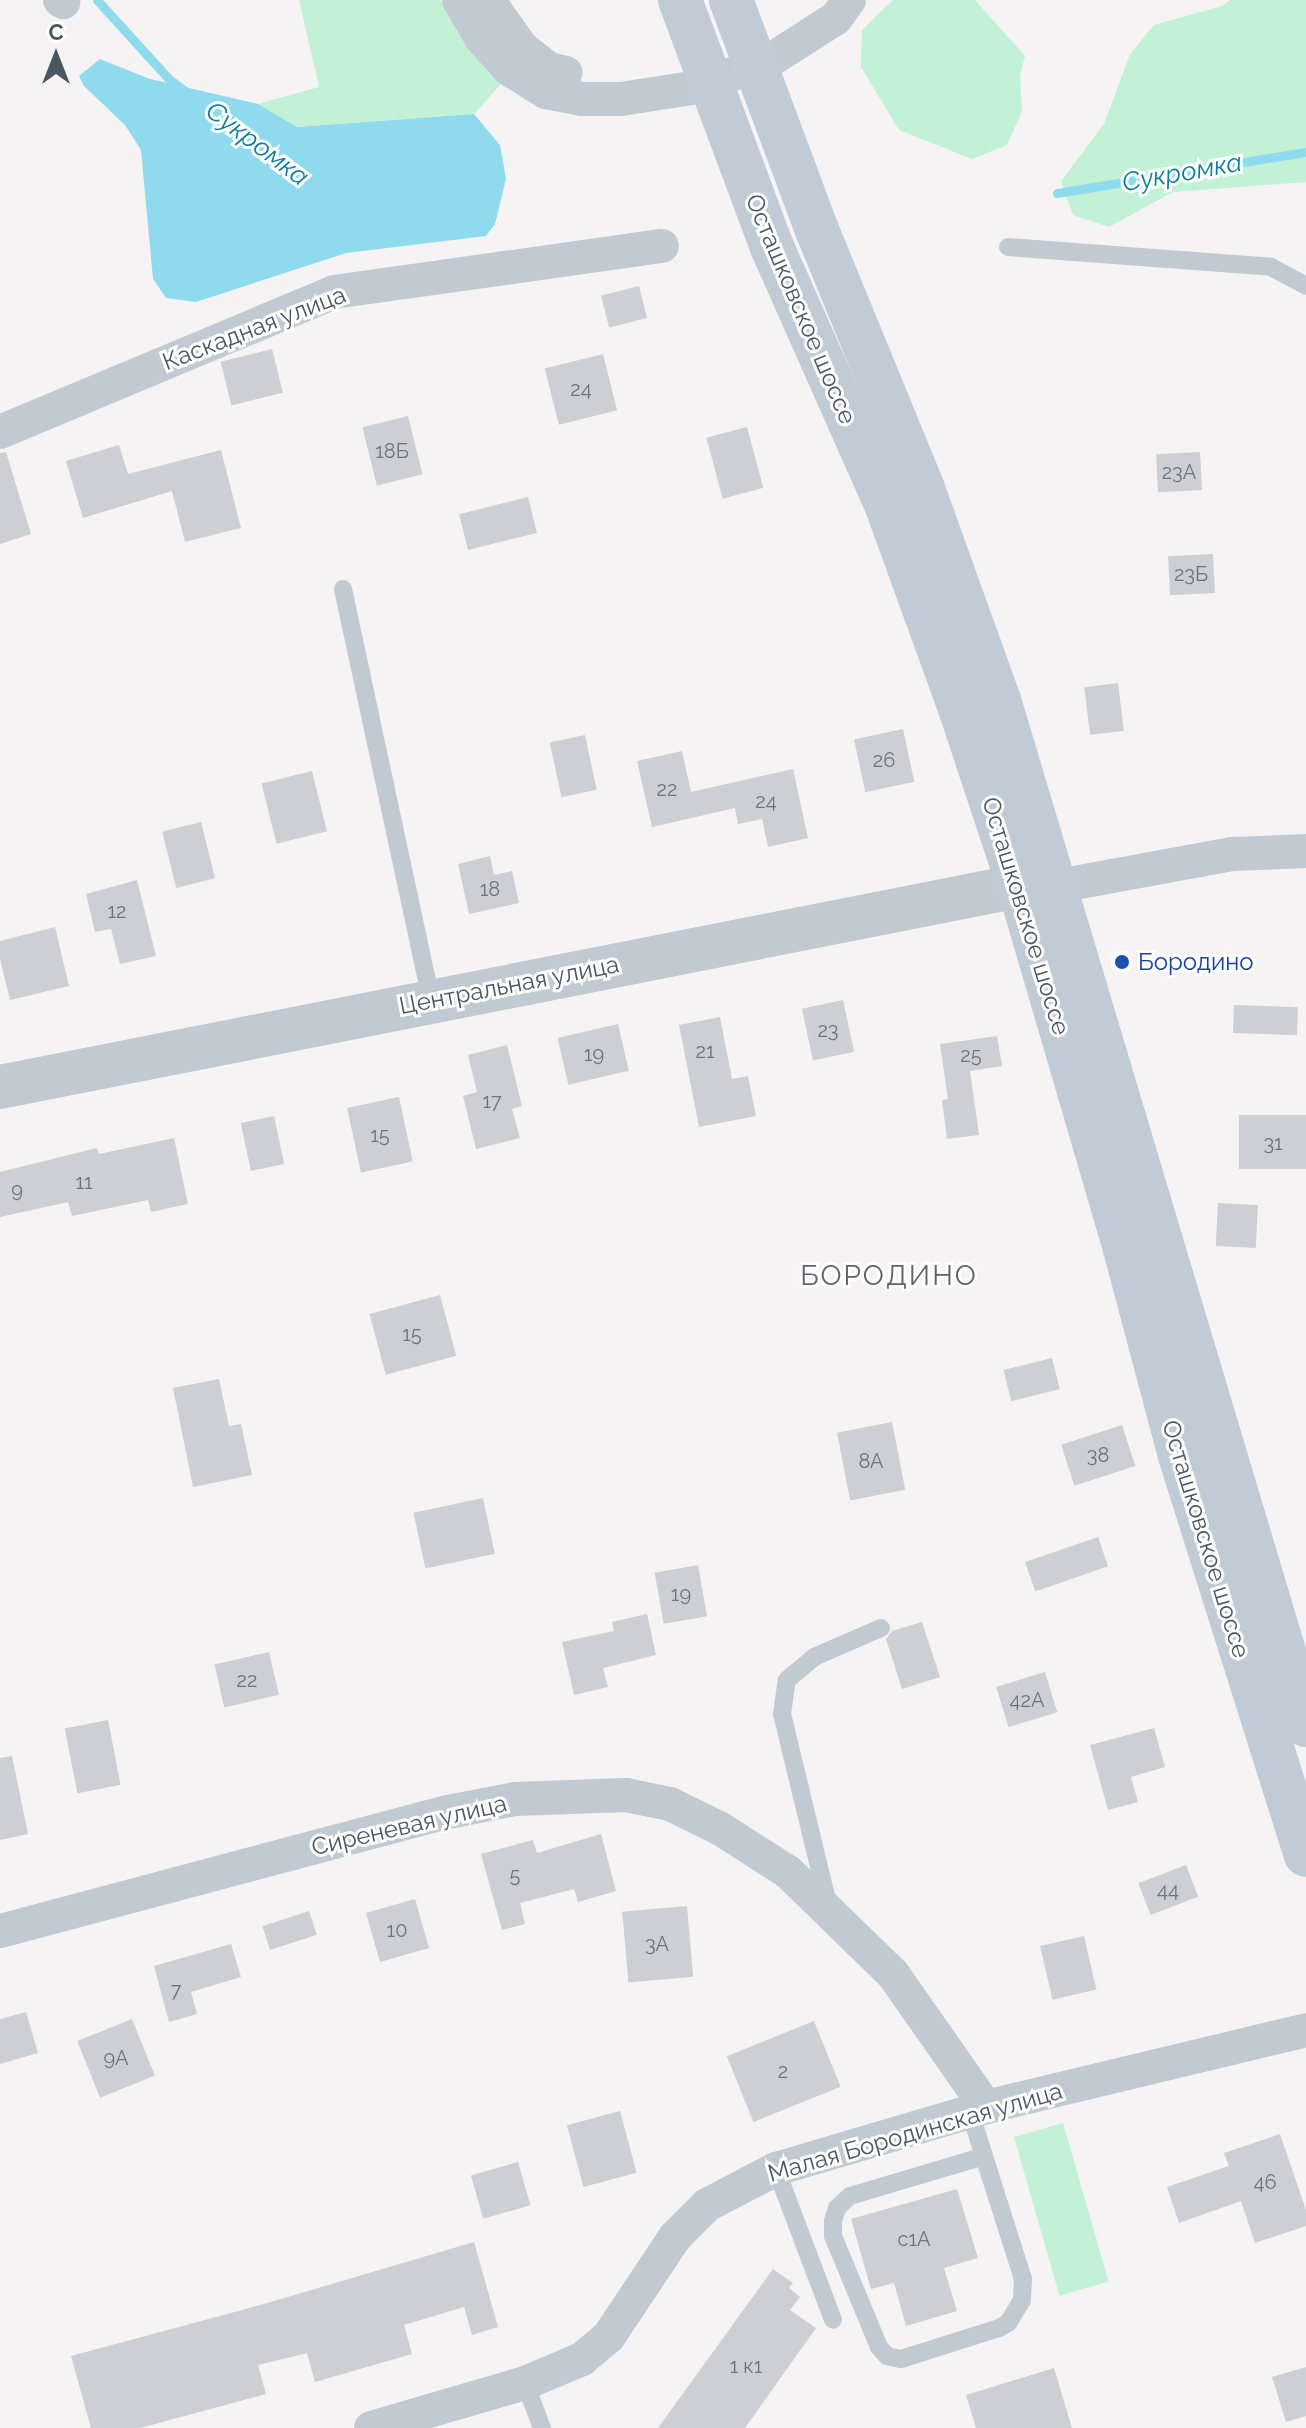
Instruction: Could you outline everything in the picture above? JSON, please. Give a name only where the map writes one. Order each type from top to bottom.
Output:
[{"type":"main road","name":"Осташковское шоссе","points":[[680,0],[772,247],[886,504],[1038,886],[1211,1414],[1306,1725]]},
{"type":"main road","name":"Осташковское шоссе","points":[[731,0],[817,230],[923,489],[999,700],[1038,886],[1125,1249],[1180,1456],[1306,1855]]},
{"type":"street","points":[[459,0],[482,39],[509,69],[546,92],[582,99],[621,99],[698,87],[772,59],[836,18],[849,0]]},
{"type":"street","points":[[488,0],[522,48],[549,69],[584,78],[620,79],[692,66],[763,39],[825,0]]},
{"type":"street","name":"Каскадная улица","points":[[0,432],[334,292],[662,246]]},
{"type":"street","points":[[1038,886],[1232,854],[1306,851]]},
{"type":"street","name":"Центральная улица","points":[[0,1087],[431,1000],[1038,886]]},
{"type":"street","name":"Сиреневая улица","points":[[0,1931],[448,1812],[515,1799],[583,1794],[626,1795],[670,1804],[719,1828],[788,1872],[893,1974],[978,2110]]},
{"type":"street","name":"Малая Бородинская улица","points":[[371,2428],[525,2383],[582,2359],[609,2336],[675,2237],[707,2205],[776,2169],[978,2110],[1306,2030]]},
{"type":"lane","points":[[1008,247],[1271,267],[1306,286]]},
{"type":"lane","points":[[343,589],[431,1000]]},
{"type":"lane","points":[[831,1914],[782,1714],[787,1680],[814,1657],[881,1628]]},
{"type":"lane","points":[[978,2110],[984,2156],[1023,2279],[1022,2300],[1008,2323],[999,2328],[901,2359],[887,2356],[879,2347],[833,2236],[837,2208],[850,2196],[984,2156]]},
{"type":"lane","points":[[776,2169],[833,2320]]},
{"type":"lane","points":[[525,2383],[542,2428]]},
{"type":"green space","points":[[299,0],[440,0],[501,84],[474,114],[297,127],[258,104],[319,87]]},
{"type":"green space","points":[[893,0],[975,0],[1025,56],[1020,75],[1022,111],[1007,145],[972,159],[899,130],[861,67],[862,30]]},
{"type":"green space","points":[[1230,0],[1306,0],[1306,182],[1173,192],[1109,227],[1073,215],[1061,181],[1104,124],[1130,54],[1154,25],[1222,6]]},
{"type":"green space","points":[[1063,2123],[1108,2282],[1059,2296],[1014,2137]]},
{"type":"water","points":[[100,59],[150,79],[258,104],[297,127],[474,114],[500,145],[506,179],[495,224],[486,236],[346,253],[196,302],[166,298],[153,279],[141,150],[125,125],[84,86],[79,76]]},
{"type":"building","points":[[639,286],[647,318],[609,327],[601,295]]},
{"type":"building","points":[[272,349],[283,393],[231,405],[221,362]]},
{"type":"building","points":[[603,354],[617,410],[559,425],[545,369]]},
{"type":"building","points":[[408,416],[423,474],[377,486],[362,427]]},
{"type":"building","points":[[747,427],[763,488],[723,499],[706,438]]},
{"type":"building","points":[[119,445],[128,474],[221,450],[241,528],[185,542],[172,491],[83,518],[66,461]]},
{"type":"building","points":[[6,452],[31,534],[0,544],[0,453]]},
{"type":"building","points":[[1200,452],[1202,490],[1158,492],[1156,454]]},
{"type":"building","points":[[528,497],[537,533],[468,550],[459,514]]},
{"type":"building","points":[[1213,554],[1215,593],[1170,595],[1168,556]]},
{"type":"building","points":[[1118,683],[1124,731],[1090,735],[1084,687]]},
{"type":"building","points":[[903,729],[914,782],[865,792],[854,739]]},
{"type":"building","points":[[585,735],[597,790],[561,797],[550,742]]},
{"type":"building","points":[[682,751],[691,792],[793,769],[808,838],[768,847],[762,819],[738,824],[735,808],[652,827],[637,761]]},
{"type":"building","points":[[312,771],[327,831],[277,844],[262,784]]},
{"type":"building","points":[[201,822],[215,878],[176,888],[162,832]]},
{"type":"building","points":[[490,856],[494,875],[512,871],[519,903],[469,914],[458,864]]},
{"type":"building","points":[[137,880],[156,956],[120,964],[111,929],[95,932],[86,894]]},
{"type":"building","points":[[55,927],[69,986],[10,1000],[0,959],[0,941]]},
{"type":"building","points":[[843,1000],[854,1052],[813,1061],[802,1009]]},
{"type":"building","points":[[1234,1005],[1298,1007],[1297,1035],[1233,1033]]},
{"type":"building","points":[[720,1017],[732,1079],[748,1076],[756,1116],[699,1127],[679,1025]]},
{"type":"building","points":[[618,1024],[629,1071],[568,1085],[558,1038]]},
{"type":"building","points":[[997,1036],[1002,1066],[970,1071],[979,1135],[947,1139],[942,1100],[948,1099],[940,1044]]},
{"type":"building","points":[[507,1045],[522,1106],[512,1109],[520,1138],[476,1149],[463,1096],[477,1092],[468,1055]]},
{"type":"building","points":[[399,1097],[413,1162],[361,1173],[347,1108]]},
{"type":"building","points":[[1239,1115],[1306,1115],[1306,1169],[1239,1169]]},
{"type":"building","points":[[274,1116],[284,1164],[251,1171],[241,1123]]},
{"type":"building","points":[[174,1138],[188,1204],[151,1212],[148,1200],[72,1216],[68,1202],[0,1217],[0,1172],[97,1148],[99,1154]]},
{"type":"building","points":[[1218,1203],[1258,1205],[1256,1248],[1216,1246]]},
{"type":"building","points":[[440,1295],[456,1356],[386,1375],[369,1314]]},
{"type":"building","points":[[1052,1358],[1060,1389],[1011,1401],[1003,1370]]},
{"type":"building","points":[[219,1379],[229,1426],[241,1424],[252,1475],[193,1487],[173,1388]]},
{"type":"building","points":[[892,1422],[905,1490],[850,1500],[837,1433]]},
{"type":"building","points":[[1122,1425],[1135,1466],[1074,1486],[1061,1445]]},
{"type":"building","points":[[483,1498],[495,1554],[425,1569],[414,1513]]},
{"type":"building","points":[[1098,1537],[1108,1566],[1035,1591],[1025,1562]]},
{"type":"building","points":[[698,1565],[707,1616],[664,1624],[655,1573]]},
{"type":"building","points":[[647,1614],[656,1655],[603,1668],[608,1687],[574,1695],[562,1642],[614,1631],[612,1622]]},
{"type":"building","points":[[922,1622],[940,1677],[902,1689],[886,1639],[892,1631]]},
{"type":"building","points":[[269,1652],[279,1695],[224,1707],[214,1665]]},
{"type":"building","points":[[1045,1672],[1057,1712],[1009,1727],[996,1687]]},
{"type":"building","points":[[108,1720],[121,1785],[77,1793],[65,1728]]},
{"type":"building","points":[[1154,1728],[1165,1767],[1131,1777],[1138,1802],[1108,1810],[1090,1745]]},
{"type":"building","points":[[12,1756],[28,1834],[0,1840],[0,1758]]},
{"type":"building","points":[[601,1834],[616,1891],[578,1902],[574,1889],[520,1903],[525,1924],[502,1930],[481,1854],[533,1840],[537,1853]]},
{"type":"building","points":[[1186,1865],[1198,1897],[1151,1915],[1138,1883]]},
{"type":"building","points":[[415,1899],[429,1948],[380,1962],[366,1913]]},
{"type":"building","points":[[687,1906],[693,1977],[628,1982],[622,1912]]},
{"type":"building","points":[[309,1911],[317,1935],[270,1950],[262,1926]]},
{"type":"building","points":[[1084,1936],[1096,1990],[1053,2000],[1040,1946]]},
{"type":"building","points":[[231,1944],[241,1977],[191,1992],[197,2014],[169,2022],[154,1966]]},
{"type":"building","points":[[26,2012],[38,2053],[0,2064],[0,2019]]},
{"type":"building","points":[[132,2019],[155,2076],[100,2098],[77,2041]]},
{"type":"building","points":[[814,2021],[841,2087],[753,2122],[727,2056]]},
{"type":"building","points":[[620,2111],[637,2173],[583,2187],[567,2125]]},
{"type":"building","points":[[1280,2134],[1306,2210],[1306,2226],[1255,2243],[1241,2201],[1179,2223],[1167,2187],[1229,2166],[1224,2153]]},
{"type":"building","points":[[518,2162],[530,2205],[483,2219],[471,2176]]},
{"type":"building","points":[[957,2189],[978,2258],[944,2268],[957,2311],[906,2326],[894,2283],[871,2289],[851,2219]]},
{"type":"building","points":[[474,2242],[498,2327],[472,2335],[464,2307],[404,2325],[412,2354],[315,2382],[307,2353],[258,2365],[266,2394],[140,2428],[91,2428],[71,2356],[257,2306]]},
{"type":"building","points":[[773,2269],[793,2283],[789,2288],[800,2297],[790,2310],[816,2328],[745,2428],[658,2428]]},
{"type":"building","points":[[1306,2367],[1306,2416],[1286,2422],[1272,2377]]},
{"type":"building","points":[[1054,2368],[1072,2428],[976,2428],[966,2395]]},
{"type":"waterway","name":"Сукромка","points":[[97,0],[169,79],[186,92]]},
{"type":"waterway","name":"Сукромка","points":[[1057,193],[1306,152]]},
{"type":"place","name":"Бородино","points":[[1122,962]]},
{"type":"district","name":"БОРОДИНО","points":[[889,1276]]}]
